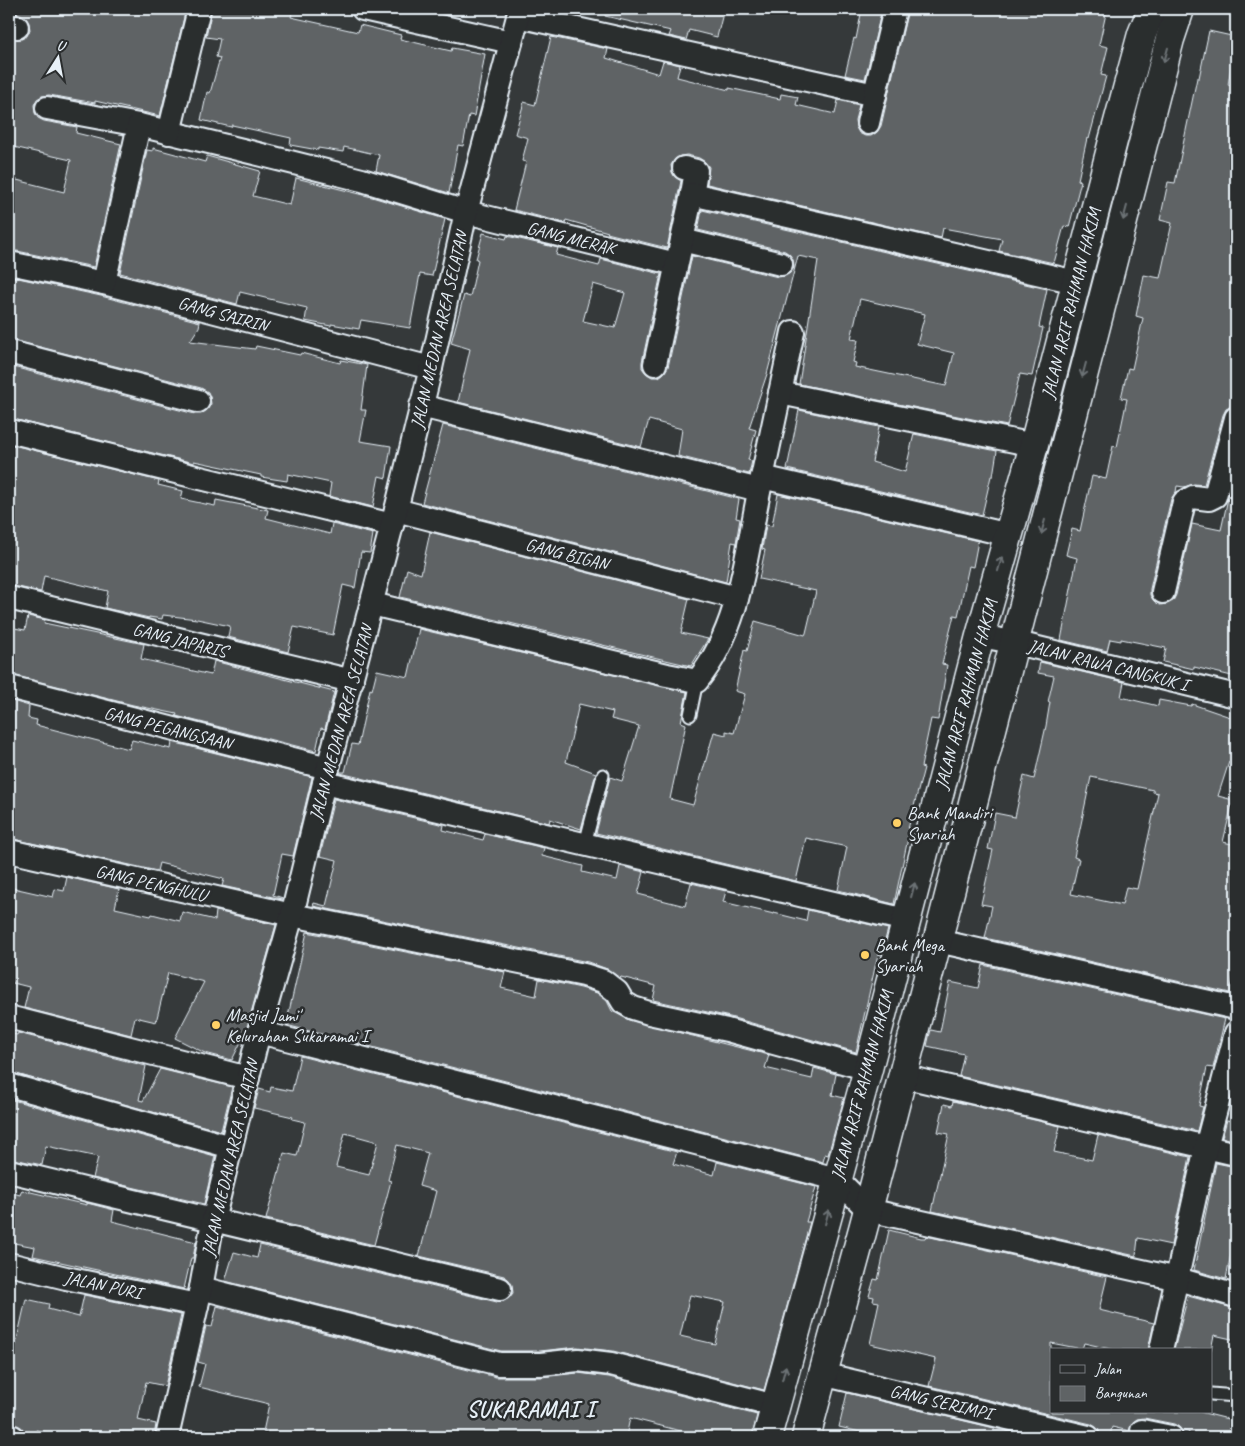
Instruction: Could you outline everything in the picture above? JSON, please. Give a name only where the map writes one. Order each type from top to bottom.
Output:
[{"type":"main road","name":"JALAN ARIF RAHMAN HAKIM","points":[[767,1437],[868,1069],[980,636],[1034,445],[1140,43],[1152,9]]},
{"type":"main road","name":"JALAN ARIF RAHMAN HAKIM","points":[[806,1437],[868,1210],[1013,642],[1170,39],[1180,9]]},
{"type":"street","points":[[169,133],[199,9]]},
{"type":"street","points":[[363,9],[408,14],[511,42]]},
{"type":"street","points":[[868,123],[895,9]]},
{"type":"street","points":[[519,13],[875,96]]},
{"type":"street","name":"JALAN MEDAN AREA SELATAN","points":[[167,1437],[199,1297],[213,1221],[259,1032],[292,915],[326,776],[394,518],[431,368],[466,212],[519,13]]},
{"type":"street","name":"GANG MERAK","points":[[47,108],[139,125],[362,180],[466,212],[676,264]]},
{"type":"street","points":[[104,283],[139,125]]},
{"type":"street","points":[[655,364],[696,172],[684,168]]},
{"type":"street","points":[[692,194],[1076,282]]},
{"type":"street","points":[[682,240],[780,264]]},
{"type":"street","name":"GANG SAIRIN","points":[[14,264],[104,283],[431,368]]},
{"type":"street","points":[[372,604],[697,681],[721,644],[737,598],[793,332]]},
{"type":"street","points":[[9,352],[198,401]]},
{"type":"street","points":[[780,392],[1034,445]]},
{"type":"street","points":[[422,406],[761,483],[1009,535]]},
{"type":"street","points":[[1163,592],[1184,502],[1193,496],[1209,499],[1215,496],[1236,418]]},
{"type":"street","name":"GANG BIGAN","points":[[9,431],[737,598]]},
{"type":"street","name":"GANG JAPARIS","points":[[9,598],[352,681]]},
{"type":"street","name":"JALAN RAWA CANGKUK I","points":[[980,636],[1013,642],[1236,696]]},
{"type":"street","name":"GANG PEGANGSAAN","points":[[9,687],[326,776],[585,844],[906,920]]},
{"type":"street","name":"GANG PENGHULU","points":[[9,851],[292,915],[584,975],[603,981],[617,992],[623,1002],[633,1008],[727,1030],[868,1069]]},
{"type":"street","points":[[938,941],[1236,1008]]},
{"type":"street","points":[[12,1018],[248,1078]]},
{"type":"street","points":[[259,1032],[837,1179],[868,1210],[1178,1279],[1236,1296]]},
{"type":"street","points":[[1161,1348],[1206,1147],[1236,1033]]},
{"type":"street","points":[[902,1076],[1236,1154]]},
{"type":"street","points":[[9,1085],[231,1147]]},
{"type":"street","points":[[9,1171],[500,1289]]},
{"type":"street","name":"JALAN PURI","points":[[9,1264],[66,1278],[199,1297],[499,1364],[541,1364],[578,1360],[610,1364],[775,1406]]},
{"type":"street","name":"GANG SERIMPI","points":[[822,1374],[1088,1437]]},
{"type":"street","points":[[1139,1427],[1171,1437]]},
{"type":"street","points":[[9,1435],[14,1437]]},
{"type":"lane","points":[[690,715],[697,681]]},
{"type":"lane","points":[[585,844],[603,775]]},
{"type":"lane","points":[[1212,1394],[1236,1396]]},
{"type":"building","points":[[9,9],[186,9],[160,116],[95,101],[95,103],[49,95],[37,99],[34,105],[38,118],[44,121],[77,127],[76,133],[121,144],[94,267],[17,251],[9,252],[9,178],[64,192],[71,160],[9,146],[9,38],[21,39],[27,36],[30,30],[26,18],[20,14],[9,12]]},
{"type":"building","points":[[212,9],[293,9],[291,17],[358,32],[360,25],[401,35],[400,39],[451,51],[452,48],[485,54],[474,116],[469,115],[463,146],[458,145],[449,193],[376,171],[379,155],[344,147],[343,152],[290,145],[291,138],[201,120],[207,92],[210,93],[220,58],[216,57],[220,39],[206,37]]},
{"type":"building","points":[[606,9],[724,9],[717,37],[689,30],[686,40],[669,36],[671,31],[605,16]]},
{"type":"building","points":[[862,9],[882,9],[865,79],[845,75],[854,38],[856,39]]},
{"type":"building","points":[[908,9],[1107,9],[1099,45],[1108,47],[1101,75],[1106,76],[1089,139],[1087,138],[1078,180],[1081,181],[1069,227],[1064,226],[1054,263],[999,251],[1002,239],[943,228],[941,238],[707,184],[709,167],[699,158],[687,155],[675,159],[671,165],[675,177],[681,181],[667,248],[607,233],[566,220],[565,223],[514,210],[526,162],[522,161],[528,138],[515,134],[524,102],[535,105],[551,37],[608,49],[606,58],[659,74],[663,61],[680,65],[677,77],[729,90],[729,88],[780,99],[781,94],[798,97],[796,105],[835,114],[838,100],[859,105],[855,120],[856,127],[859,133],[871,136],[881,126]]},
{"type":"building","points":[[1209,31],[1236,37],[1228,85],[1236,87],[1236,380],[1230,407],[1226,409],[1223,415],[1204,485],[1177,486],[1176,492],[1171,499],[1150,595],[1160,605],[1173,601],[1192,524],[1221,530],[1229,494],[1236,495],[1236,677],[1163,662],[1166,648],[1121,639],[1121,641],[1110,639],[1107,651],[1061,640],[1077,558],[1066,555],[1072,529],[1080,531],[1092,476],[1106,479],[1113,446],[1117,447],[1127,399],[1121,398],[1128,368],[1132,369],[1143,318],[1136,316],[1144,275],[1160,278],[1172,223],[1160,220],[1168,182],[1175,183]]},
{"type":"building","points":[[153,148],[205,162],[207,156],[260,171],[253,196],[290,205],[296,178],[372,197],[445,219],[432,276],[420,274],[410,328],[361,320],[359,329],[331,324],[331,326],[305,321],[307,308],[240,292],[237,304],[120,273],[147,150],[153,151]]},
{"type":"building","points":[[702,210],[1047,289],[1039,327],[1043,328],[1032,376],[1020,374],[1007,426],[799,384],[818,260],[798,256],[767,374],[749,428],[756,430],[748,460],[752,461],[749,474],[678,456],[682,429],[649,420],[641,447],[458,402],[470,349],[451,343],[464,295],[470,297],[478,260],[476,259],[483,233],[506,239],[507,236],[558,248],[556,255],[599,266],[601,259],[661,274],[642,362],[642,368],[646,373],[652,377],[659,377],[668,367],[692,256],[778,277],[785,276],[794,268],[793,260],[785,251],[698,230]],"holes":[[[593,284],[625,293],[615,328],[583,321]],[[860,299],[925,314],[917,344],[954,353],[946,386],[855,367],[856,363],[853,362],[858,340],[851,339]]]},
{"type":"building","points":[[9,276],[101,296],[200,322],[190,341],[255,349],[256,346],[300,355],[301,353],[340,363],[341,360],[367,365],[361,410],[366,410],[360,441],[391,446],[386,478],[379,476],[373,507],[329,496],[331,483],[288,474],[287,481],[261,477],[261,475],[194,461],[194,463],[9,418],[9,366],[195,414],[201,414],[211,404],[208,392],[201,388],[9,339]]},
{"type":"building","points":[[799,410],[879,427],[872,462],[905,472],[914,434],[997,451],[993,476],[991,476],[982,515],[787,469]]},
{"type":"building","points":[[443,425],[739,499],[736,518],[740,519],[736,543],[732,542],[726,582],[422,503]]},
{"type":"building","points":[[9,444],[159,481],[158,485],[183,491],[181,499],[215,506],[216,500],[268,510],[266,518],[330,534],[332,524],[373,534],[370,553],[361,552],[355,588],[343,585],[333,635],[294,627],[288,652],[228,637],[230,626],[197,619],[163,615],[162,619],[149,618],[105,608],[108,591],[44,576],[41,592],[9,585]]},
{"type":"building","points":[[778,494],[978,541],[973,567],[969,566],[958,616],[954,615],[942,664],[947,665],[938,720],[931,719],[921,767],[924,768],[908,829],[910,829],[894,904],[838,890],[847,847],[806,838],[796,881],[596,833],[610,777],[622,781],[639,726],[611,719],[613,712],[579,704],[566,762],[596,773],[581,829],[550,819],[549,823],[340,773],[345,772],[352,744],[358,745],[370,689],[372,690],[377,670],[408,677],[419,629],[687,692],[681,722],[686,724],[670,799],[693,805],[714,732],[726,735],[726,731],[734,733],[745,694],[735,691],[744,650],[747,651],[755,621],[805,635],[806,633],[816,591],[759,579],[765,550],[762,549],[766,525],[772,526]]},
{"type":"building","points":[[430,532],[689,599],[681,633],[708,639],[691,666],[400,597],[407,569],[421,574]]},
{"type":"building","points":[[28,616],[45,620],[44,623],[144,644],[141,659],[211,675],[214,661],[334,692],[325,729],[321,728],[316,751],[176,716],[177,714],[9,674],[9,627],[25,630]]},
{"type":"building","points":[[1040,662],[1124,682],[1121,697],[1158,706],[1159,700],[1191,706],[1192,704],[1236,719],[1236,765],[1229,762],[1218,796],[1233,800],[1223,842],[1236,845],[1236,965],[1230,993],[985,938],[992,906],[981,904],[993,850],[988,849],[995,813],[1015,817],[1024,776],[1034,779],[1046,726],[1050,702],[1048,702],[1054,676],[1038,673]],"holes":[[[1091,777],[1153,790],[1153,792],[1158,793],[1137,889],[1126,887],[1122,905],[1071,894],[1079,859],[1074,857]]]},
{"type":"building","points":[[9,700],[29,706],[28,718],[37,720],[36,725],[129,749],[132,740],[171,749],[172,742],[312,777],[293,856],[282,854],[273,895],[283,898],[222,886],[224,879],[159,863],[157,871],[9,838]]},
{"type":"building","points":[[334,799],[444,825],[443,830],[483,840],[485,834],[544,848],[542,856],[583,866],[582,872],[617,880],[620,866],[644,872],[638,894],[685,906],[691,883],[726,891],[723,902],[774,914],[806,921],[808,910],[888,929],[881,955],[878,954],[856,1052],[730,1017],[653,1000],[656,986],[620,978],[607,969],[588,962],[313,906],[314,903],[326,906],[337,860],[320,856]]},
{"type":"building","points":[[67,877],[119,889],[115,908],[180,921],[182,912],[215,920],[216,911],[276,925],[245,1034],[232,1060],[205,1053],[175,1038],[204,982],[168,973],[156,1022],[135,1017],[131,1035],[24,1008],[29,987],[9,982],[9,887],[53,897],[55,889],[64,891]]},
{"type":"building","points":[[307,932],[505,972],[501,988],[536,996],[539,979],[581,988],[597,993],[607,1001],[612,1011],[629,1020],[769,1055],[765,1068],[812,1079],[814,1068],[836,1074],[832,1095],[844,1098],[828,1155],[825,1154],[823,1162],[286,1025]]},
{"type":"building","points":[[983,965],[1225,1019],[1213,1068],[1207,1067],[1199,1106],[1203,1107],[1197,1131],[959,1076],[964,1054],[927,1046],[931,1030],[940,1032],[950,982],[978,988]]},
{"type":"building","points":[[9,1033],[17,1035],[18,1033],[146,1066],[139,1100],[143,1101],[160,1069],[232,1087],[221,1131],[9,1072]]},
{"type":"building","points":[[300,1056],[677,1152],[673,1164],[714,1175],[717,1162],[816,1187],[806,1222],[810,1222],[764,1390],[613,1351],[577,1347],[540,1351],[501,1351],[225,1281],[234,1252],[257,1258],[260,1245],[497,1302],[504,1301],[513,1293],[512,1285],[504,1276],[419,1256],[436,1191],[419,1186],[428,1153],[397,1145],[388,1180],[391,1181],[374,1245],[266,1219],[284,1153],[297,1156],[305,1122],[292,1119],[293,1117],[254,1108],[259,1089],[270,1092],[271,1087],[292,1091]],"holes":[[[345,1133],[378,1142],[369,1175],[336,1167]],[[690,1295],[725,1302],[715,1344],[680,1336]]]},
{"type":"building","points":[[9,1099],[215,1156],[204,1204],[93,1178],[98,1157],[46,1146],[42,1165],[9,1158]]},
{"type":"building","points":[[953,1101],[1060,1126],[1054,1152],[1092,1160],[1098,1135],[1190,1157],[1171,1245],[1138,1238],[1136,1256],[932,1211],[949,1134],[938,1132],[944,1104],[952,1106]]},
{"type":"building","points":[[1227,1120],[1236,1122],[1236,1141],[1222,1137]]},
{"type":"building","points":[[1216,1163],[1236,1167],[1236,1244],[1233,1244],[1226,1279],[1194,1270]]},
{"type":"building","points":[[22,1190],[114,1210],[112,1221],[196,1242],[184,1289],[33,1256],[35,1247],[9,1242],[9,1192],[20,1195]]},
{"type":"building","points":[[889,1230],[921,1238],[926,1236],[1107,1277],[1099,1310],[1154,1323],[1148,1348],[1106,1348],[1084,1343],[1082,1348],[1077,1348],[1051,1343],[1050,1414],[1208,1414],[1236,1421],[1236,1437],[1188,1437],[1189,1432],[1182,1431],[1174,1424],[1144,1418],[1133,1422],[1129,1431],[1112,1427],[1110,1436],[1101,1434],[1091,1424],[929,1386],[936,1359],[870,1344],[879,1302],[873,1301],[874,1297],[869,1296],[874,1279],[878,1280]]},
{"type":"building","points":[[84,1295],[181,1315],[165,1386],[146,1382],[138,1420],[156,1424],[154,1437],[68,1437],[36,1430],[35,1437],[26,1437],[24,1430],[9,1422],[9,1352],[14,1353],[26,1299],[49,1304],[48,1309],[79,1317]]},
{"type":"building","points":[[1188,1296],[1236,1309],[1236,1340],[1214,1335],[1211,1348],[1175,1348]]},
{"type":"building","points":[[217,1306],[496,1377],[541,1377],[578,1373],[609,1377],[757,1415],[752,1437],[704,1437],[630,1418],[626,1437],[398,1437],[376,1432],[374,1437],[284,1437],[263,1432],[269,1404],[199,1387],[205,1364],[198,1362],[206,1326],[212,1327]]},
{"type":"building","points":[[847,1393],[1032,1437],[881,1437],[839,1427]]},
{"type":"place","name":"Bank Mandiri Syariah","points":[[897,823]]},
{"type":"place","name":"Bank Mega Syariah","points":[[865,955]]},
{"type":"place","name":"Masjid Jami' Kelurahan Sukaramai I","points":[[216,1025]]},
{"type":"district","name":"SUKARAMAI I","points":[[531,1410]]}]
